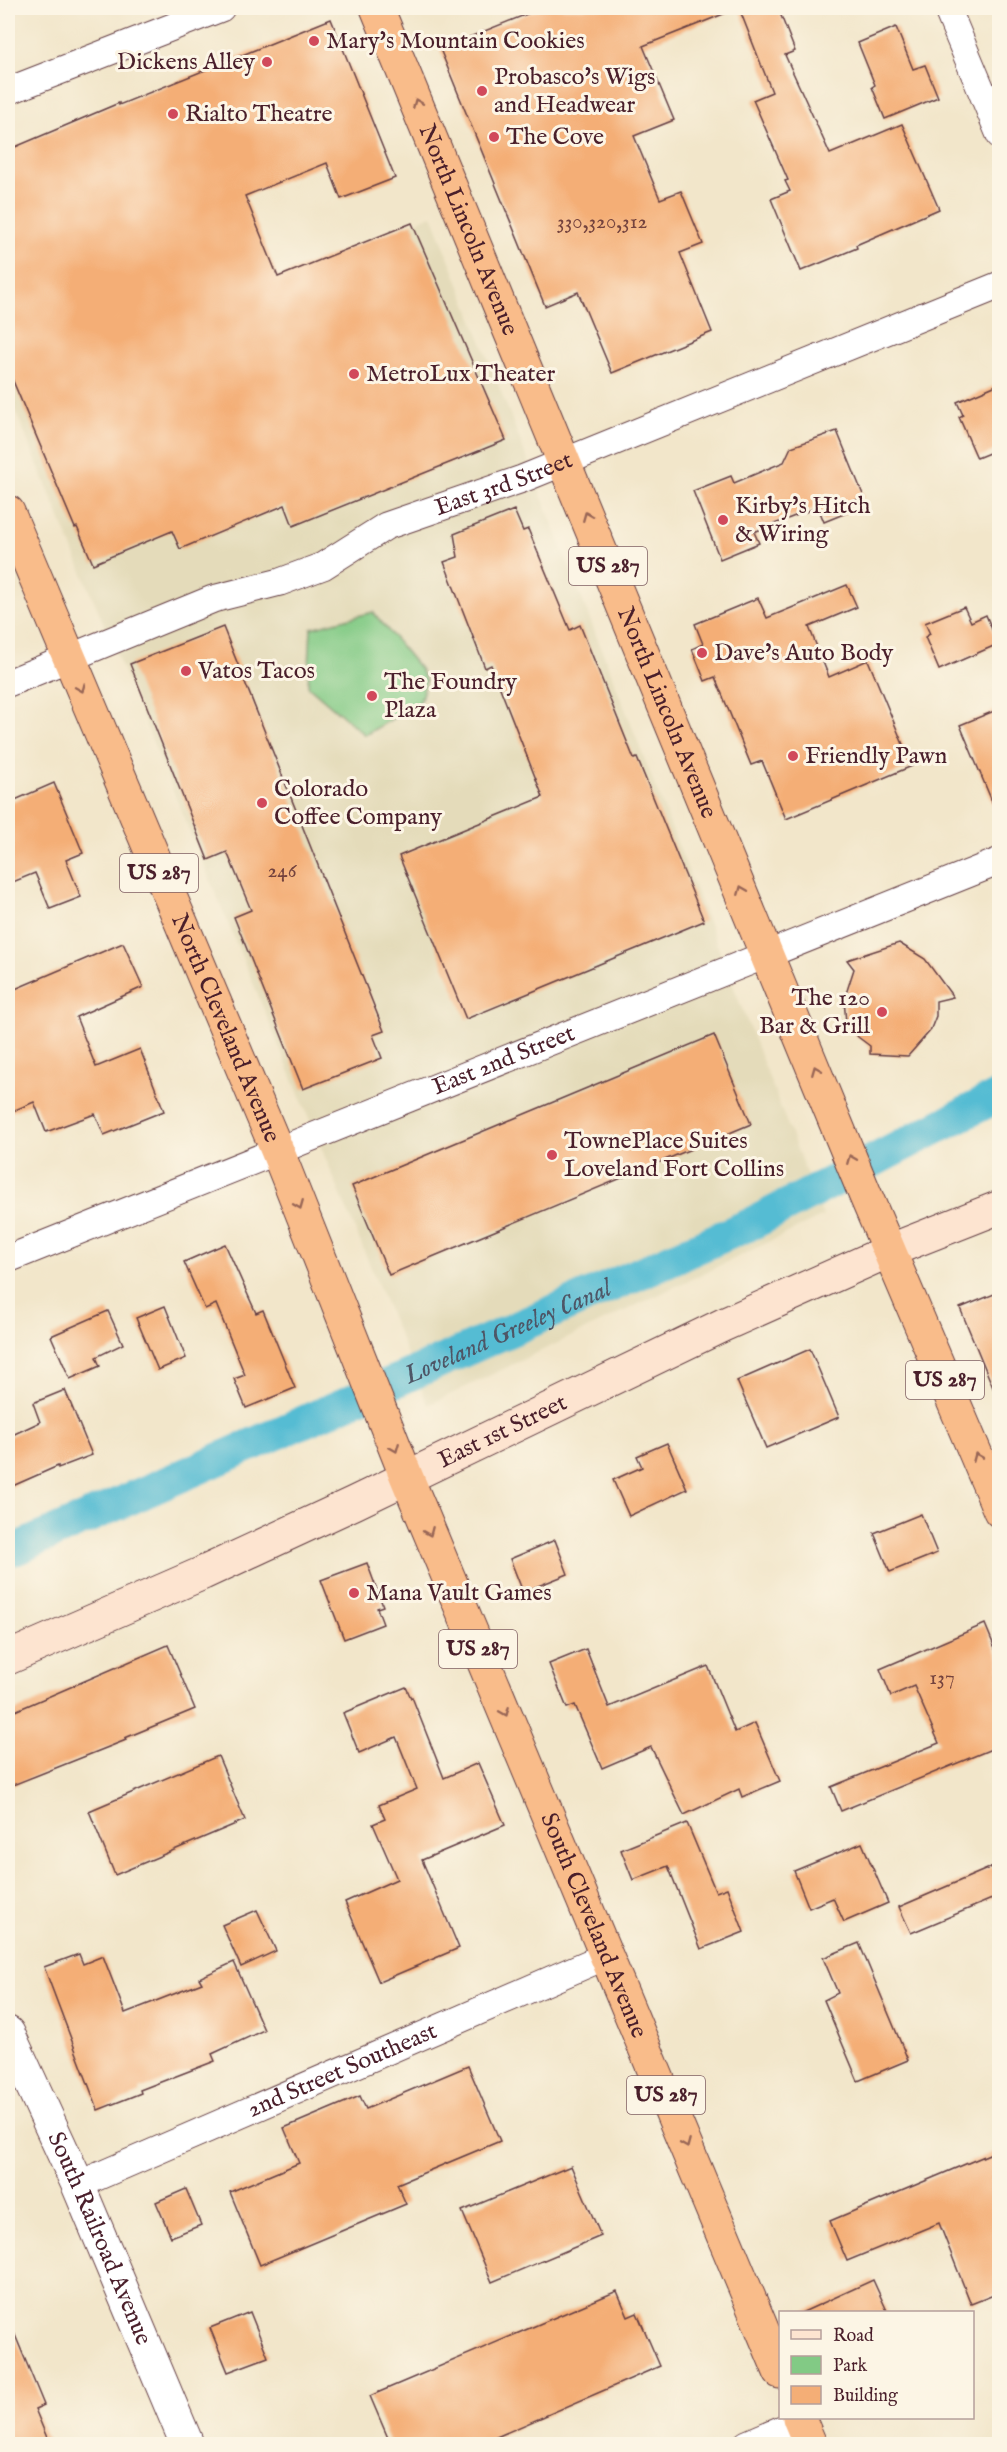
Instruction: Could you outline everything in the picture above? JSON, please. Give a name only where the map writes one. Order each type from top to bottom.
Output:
[{"type":"highway","name":"North Lincoln Avenue","points":[[377,8],[865,1194],[891,1250]]},
{"type":"highway","name":"North Cleveland Avenue","points":[[8,512],[277,1150],[407,1478]]},
{"type":"highway","name":"US 287","points":[[891,1250],[999,1511]]},
{"type":"highway","name":"South Cleveland Avenue","points":[[407,1478],[608,1955],[779,2370]]},
{"type":"main road","name":"East 1st Street","points":[[8,1658],[203,1573],[407,1478],[723,1325],[891,1250],[999,1207]]},
{"type":"street","points":[[8,92],[221,8]]},
{"type":"street","points":[[947,8],[999,135]]},
{"type":"street","name":"East 3rd Street","points":[[8,683],[213,599],[280,582],[323,566],[386,526],[565,462],[999,285]]},
{"type":"street","name":"East 2nd Street","points":[[8,1259],[999,861]]},
{"type":"street","name":"2nd Street Southeast","points":[[78,2186],[608,1955]]},
{"type":"street","name":"South Railroad Avenue","points":[[8,2033],[78,2186],[187,2445]]},
{"type":"street","points":[[747,2445],[804,2428]]},
{"type":"shaded area","points":[[432,215],[823,1216],[428,1405],[8,393]]},
{"type":"green space","points":[[373,612],[420,669],[426,681],[420,702],[365,735],[308,686],[311,628]]},
{"type":"building","points":[[542,8],[736,9],[643,46],[674,120],[634,136],[660,199],[681,191],[703,244],[680,253],[712,332],[612,373],[578,292],[545,306],[440,49]]},
{"type":"building","points":[[739,8],[778,8],[795,51],[785,55],[830,154],[902,124],[939,209],[856,245],[857,248],[801,271],[771,199],[790,191],[785,181],[788,180],[753,100],[772,92]]},
{"type":"building","points":[[331,19],[395,178],[341,199],[327,163],[245,196],[278,277],[412,223],[506,440],[293,526],[285,505],[180,549],[172,531],[93,564],[77,527],[75,528],[8,369],[8,150],[119,103],[119,105]]},
{"type":"building","points":[[896,27],[913,69],[925,65],[938,97],[885,119],[872,87],[875,85],[858,43]]},
{"type":"building","points":[[999,384],[999,449],[977,458],[959,417],[963,415],[957,402]]},
{"type":"building","points":[[837,431],[864,497],[848,503],[851,511],[824,522],[818,507],[754,532],[759,543],[720,559],[693,491],[731,476],[734,483],[784,462],[791,447]]},
{"type":"building","points":[[514,510],[523,531],[528,529],[570,630],[580,625],[634,759],[637,758],[704,921],[466,1019],[399,856],[543,797],[491,665],[485,668],[444,562],[458,557],[454,534]]},
{"type":"building","points":[[847,585],[857,607],[809,627],[829,677],[868,660],[912,766],[786,819],[762,761],[751,765],[715,677],[705,681],[692,649],[703,644],[695,624],[758,598],[767,618]]},
{"type":"building","points":[[964,607],[971,622],[986,615],[998,644],[939,670],[925,637],[930,634],[925,623]]},
{"type":"building","points":[[223,627],[384,1031],[373,1035],[382,1058],[303,1089],[234,917],[251,910],[227,852],[208,860],[130,664]]},
{"type":"building","points":[[999,709],[999,818],[960,725]]},
{"type":"building","points":[[54,783],[83,853],[66,860],[81,897],[50,909],[35,873],[8,884],[8,803]]},
{"type":"building","points":[[123,943],[143,987],[76,1017],[96,1067],[140,1049],[164,1111],[104,1135],[95,1114],[46,1132],[34,1102],[8,1113],[8,992]]},
{"type":"building","points":[[899,943],[925,959],[953,997],[936,1001],[936,1016],[930,1031],[908,1056],[870,1054],[870,1046],[858,1037],[846,1022],[844,1000],[854,969],[847,960]]},
{"type":"building","name":"TownePlace Suites Loveland Fort Collins","points":[[714,1035],[751,1124],[389,1275],[352,1186]]},
{"type":"building","points":[[225,1244],[256,1313],[263,1310],[295,1388],[246,1408],[234,1379],[245,1375],[216,1304],[205,1309],[184,1262]]},
{"type":"building","points":[[999,1292],[999,1402],[960,1308]]},
{"type":"building","points":[[165,1306],[186,1358],[158,1370],[136,1318]]},
{"type":"building","points":[[108,1311],[123,1344],[96,1357],[100,1366],[70,1379],[51,1336]]},
{"type":"building","points":[[810,1349],[839,1417],[766,1448],[737,1381]]},
{"type":"building","points":[[65,1390],[92,1455],[58,1468],[58,1466],[8,1488],[8,1437],[40,1422],[33,1403]]},
{"type":"building","points":[[667,1443],[687,1489],[629,1516],[613,1480],[642,1467],[637,1456]]},
{"type":"building","points":[[921,1514],[937,1553],[890,1572],[874,1533]]},
{"type":"building","points":[[555,1540],[568,1574],[523,1592],[510,1559]]},
{"type":"building","points":[[367,1563],[383,1606],[377,1608],[383,1624],[344,1639],[321,1580]]},
{"type":"building","points":[[985,1624],[999,1658],[999,1746],[841,1811],[831,1787],[939,1743],[914,1686],[891,1696],[880,1669]]},
{"type":"building","points":[[168,1645],[195,1709],[125,1738],[126,1740],[8,1787],[8,1714]]},
{"type":"building","points":[[586,1649],[609,1707],[708,1666],[735,1732],[755,1723],[780,1781],[742,1797],[739,1789],[684,1815],[651,1747],[602,1768],[575,1705],[567,1708],[549,1664]]},
{"type":"building","points":[[406,1687],[444,1778],[478,1763],[505,1825],[422,1860],[459,1948],[379,1982],[345,1902],[397,1879],[373,1824],[385,1819],[379,1805],[417,1789],[396,1737],[359,1753],[343,1713]]},
{"type":"building","points":[[218,1756],[245,1820],[115,1875],[89,1811]]},
{"type":"building","points":[[687,1823],[716,1892],[727,1888],[744,1932],[701,1949],[668,1866],[633,1880],[621,1850]]},
{"type":"building","points":[[862,1843],[888,1903],[844,1922],[833,1898],[809,1908],[794,1871]]},
{"type":"building","points":[[999,1864],[999,1896],[911,1933],[899,1907]]},
{"type":"building","points":[[257,1910],[276,1951],[241,1967],[222,1925]]},
{"type":"building","points":[[859,1943],[908,2060],[858,2081],[824,2000],[838,1993],[823,1958]]},
{"type":"building","points":[[79,1954],[83,1964],[103,1956],[125,2013],[202,1983],[199,1978],[234,1962],[264,2030],[212,2054],[215,2061],[140,2090],[141,2093],[98,2110],[44,1967]]},
{"type":"building","points":[[468,2066],[500,2141],[397,2184],[406,2204],[260,2265],[230,2192],[299,2163],[284,2128],[360,2096],[366,2109]]},
{"type":"building","points":[[999,2150],[999,2293],[971,2304],[939,2223],[847,2261],[830,2221]]},
{"type":"building","points":[[571,2166],[601,2236],[492,2282],[462,2211]]},
{"type":"building","points":[[186,2189],[201,2225],[171,2237],[156,2202]]},
{"type":"building","points":[[873,2280],[887,2311],[805,2311]]},
{"type":"building","points":[[617,2291],[628,2317],[637,2313],[660,2366],[478,2445],[391,2445],[370,2396]]},
{"type":"building","points":[[250,2312],[268,2357],[228,2372],[210,2328]]},
{"type":"building","points":[[8,2318],[44,2405],[35,2409],[50,2445],[8,2445]]},
{"type":"waterway","name":"Loveland Greeley Canal","points":[[8,1546],[16,1549],[753,1223],[1000,1095]]},
{"type":"place","name":"Mary's Mountain Cookies","points":[[314,41]]},
{"type":"place","name":"Dickens Alley","points":[[267,62]]},
{"type":"place","name":"Probasco's Wigs and Headwear","points":[[482,91]]},
{"type":"place","name":"Rialto Theatre","points":[[173,114]]},
{"type":"place","name":"The Cove","points":[[494,137]]},
{"type":"place","name":"MetroLux Theater","points":[[354,374]]},
{"type":"place","name":"Kirby's Hitch & Wiring","points":[[723,520]]},
{"type":"place","name":"Dave's Auto Body","points":[[702,653]]},
{"type":"place","name":"Vatos Tacos","points":[[186,671]]},
{"type":"place","name":"The Foundry Plaza","points":[[372,696]]},
{"type":"place","name":"Friendly Pawn","points":[[793,756]]},
{"type":"place","name":"Colorado Coffee Company","points":[[262,803]]},
{"type":"place","name":"The 120 Bar & Grill","points":[[882,1012]]},
{"type":"place","name":"TownePlace Suites Loveland Fort Collins","points":[[552,1155]]},
{"type":"place","name":"Mana Vault Games","points":[[354,1593]]}]
